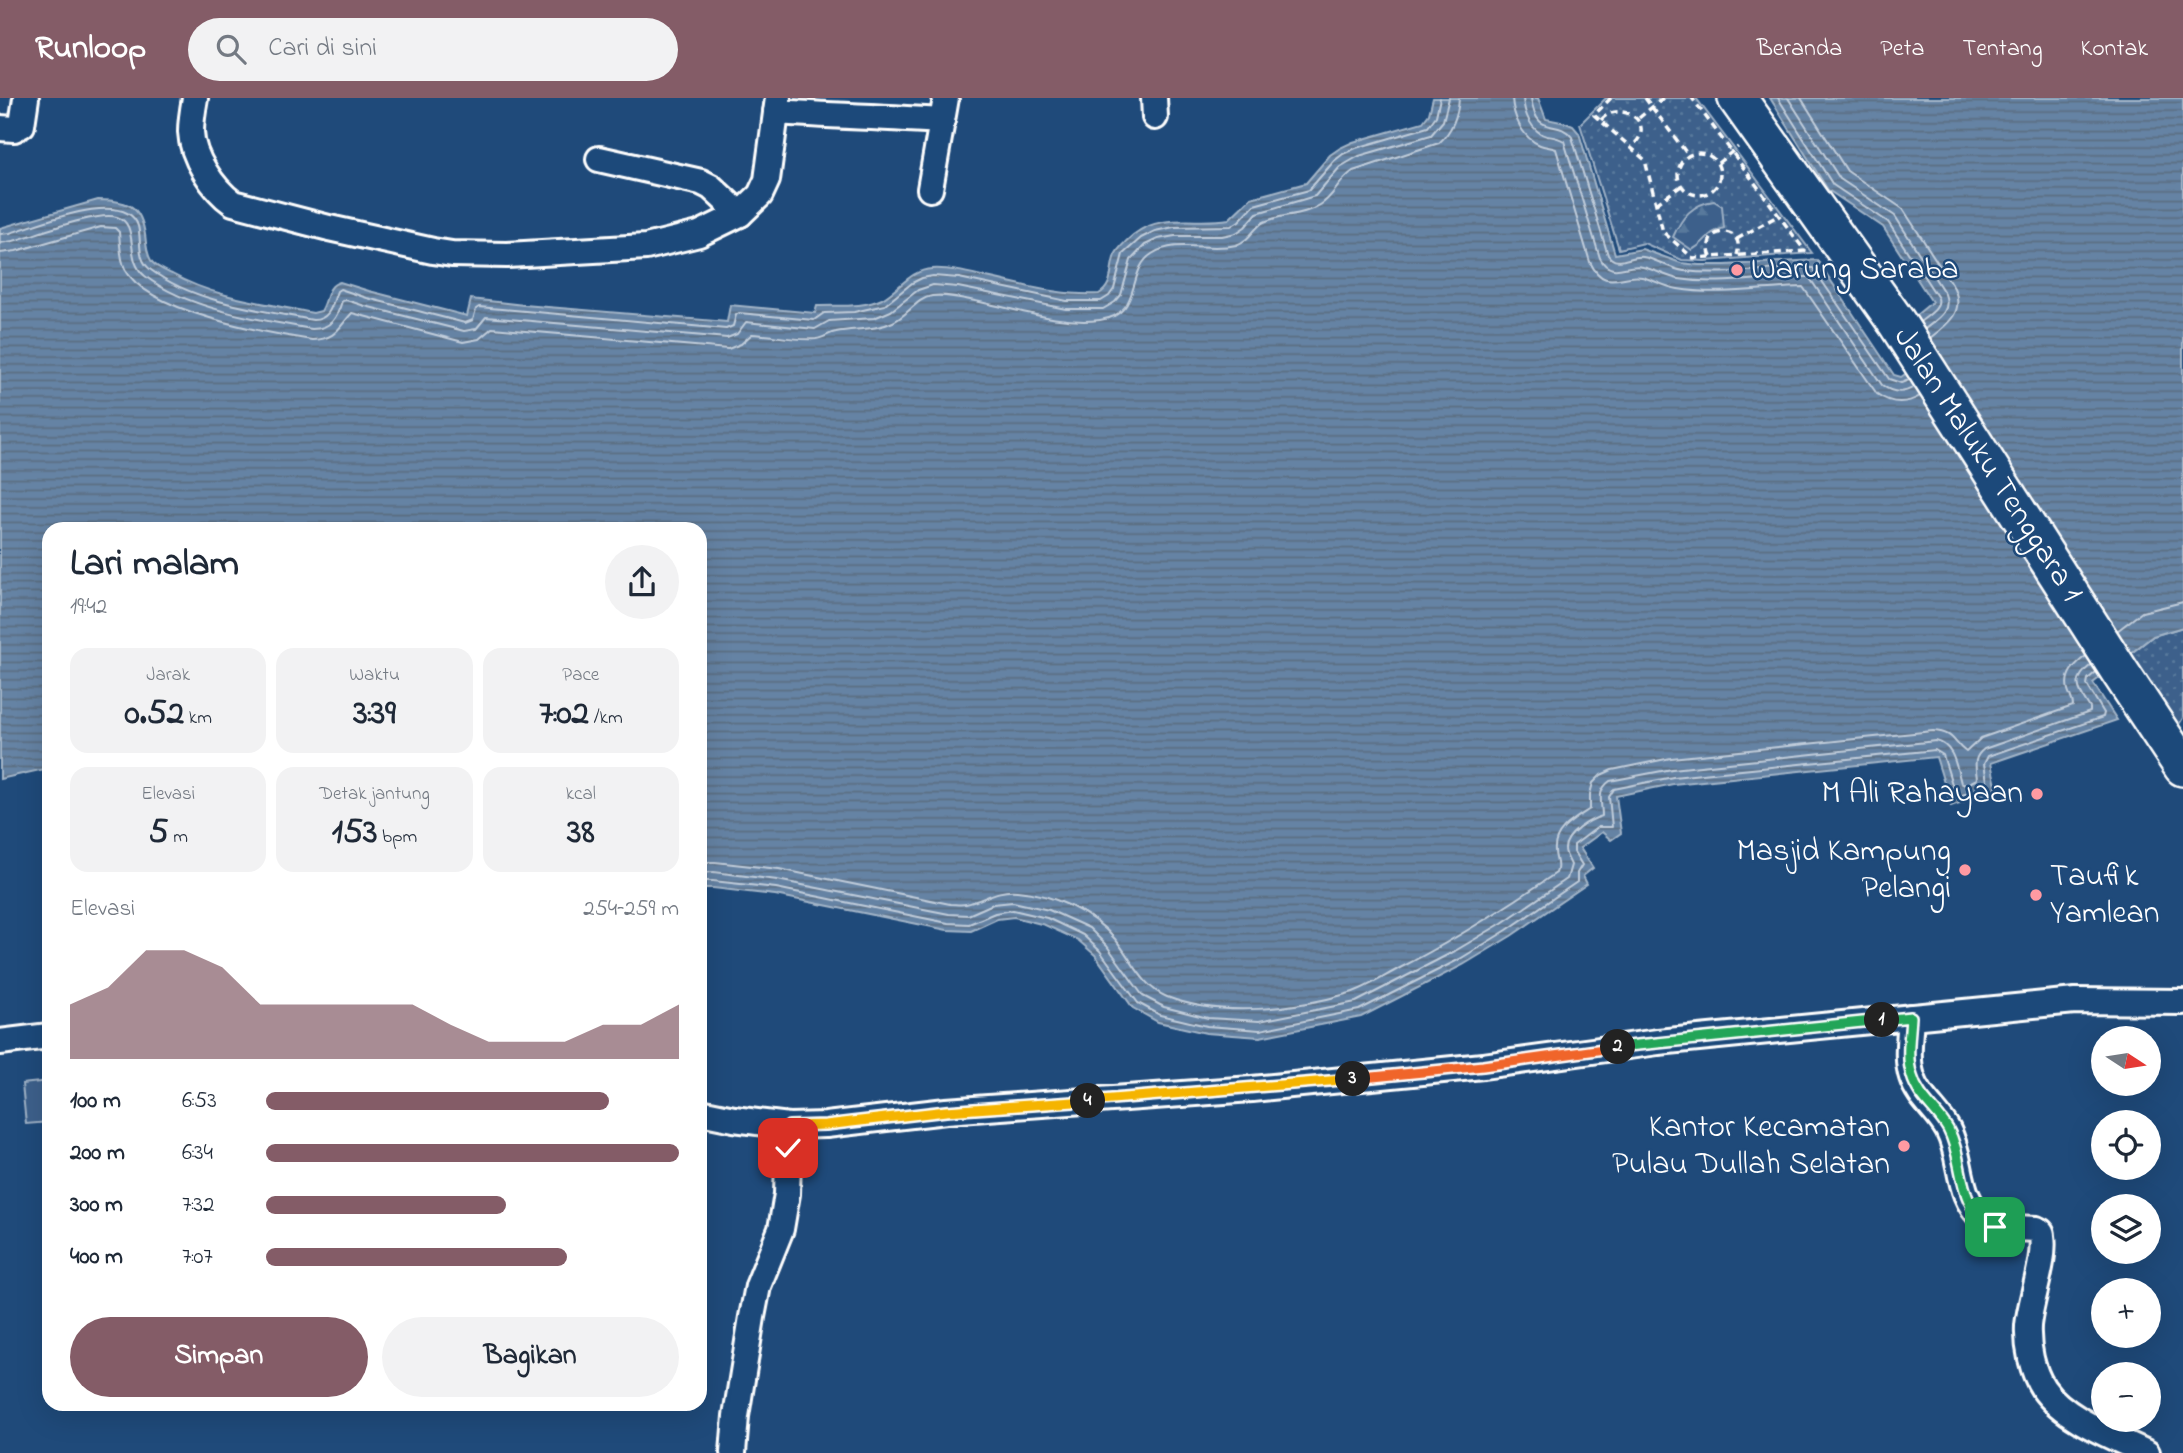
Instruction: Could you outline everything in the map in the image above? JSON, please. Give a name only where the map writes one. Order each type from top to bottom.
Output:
[{"type":"highway","name":"Jalan Maluku Tenggara 1","points":[[1737,98],[1897,323],[2183,767]]},
{"type":"street","points":[[0,128],[15,129],[22,125],[26,98]]},
{"type":"street","points":[[195,98],[191,134],[194,147],[209,177],[233,203],[433,251],[508,255],[646,247],[699,234],[740,214],[760,195],[767,180],[777,105],[846,118],[944,110],[930,189]]},
{"type":"street","points":[[599,159],[701,182],[711,187],[740,214]]},
{"type":"street","points":[[707,1113],[789,1126],[826,1125],[946,1111],[1252,1088],[1483,1066],[1658,1042],[2075,1000],[2183,1002]]},
{"type":"street","points":[[1911,1017],[1911,1074],[1916,1088],[1949,1132],[1963,1188],[1970,1204],[1984,1220],[1995,1227],[2036,1228],[2043,1235],[2028,1326],[2030,1355],[2043,1387],[2057,1404],[2073,1416],[2147,1453]]},
{"type":"street","points":[[0,1042],[42,1037]]},
{"type":"street","points":[[733,1453],[736,1416],[758,1286],[781,1229],[787,1194],[789,1126]]},
{"type":"path","points":[[1611,98],[1594,115],[1645,160],[1663,232],[1693,258],[1805,251],[1692,98]]},
{"type":"path","points":[[1645,98],[1688,155]]},
{"type":"path","points":[[1639,118],[1663,98]]},
{"type":"path","points":[[1601,120],[1609,111],[1622,107],[1634,113],[1641,124],[1640,138],[1631,147]]},
{"type":"path","points":[[1700,152],[1713,157],[1718,163],[1720,177],[1713,190],[1701,195],[1687,192],[1681,186],[1677,175],[1678,168],[1688,155],[1700,152]]},
{"type":"path","points":[[1656,204],[1681,186]]},
{"type":"path","points":[[1737,239],[1779,215]]},
{"type":"path","points":[[1711,257],[1708,245],[1718,233],[1729,233],[1737,239],[1737,255]]},
{"type":"green space","points":[[1606,98],[1696,98],[1812,253],[1705,261],[1682,260],[1644,243],[1619,249],[1580,124]]},
{"type":"green space","points":[[1714,201],[1722,206],[1724,228],[1714,232],[1692,250],[1673,237],[1680,223],[1694,208]]},
{"type":"green space","points":[[2183,627],[2183,718],[2176,729],[2129,655],[2153,636]]},
{"type":"green space","points":[[42,1082],[42,1123],[26,1124],[22,1084]]},
{"type":"water","points":[[1433,98],[1538,98],[1546,119],[1566,123],[1579,133],[1615,254],[1642,249],[1681,263],[1699,265],[1817,260],[1894,375],[1901,377],[1911,370],[1892,335],[1932,302],[1883,227],[1828,190],[1770,98],[2183,98],[2183,627],[2153,636],[2093,683],[2117,720],[1991,763],[1997,790],[1951,806],[1936,757],[1673,784],[1616,796],[1621,833],[1611,840],[1602,832],[1580,848],[1593,868],[1583,876],[1587,884],[1511,936],[1463,965],[1361,1017],[1260,1037],[1206,1033],[1158,1022],[1133,1008],[1095,955],[1078,940],[1045,925],[1014,917],[997,919],[971,931],[947,930],[775,895],[707,888],[707,522],[42,522],[42,770],[0,779],[0,228],[98,200],[127,204],[138,214],[149,256],[160,268],[205,289],[313,313],[321,311],[332,286],[340,282],[467,316],[471,299],[727,322],[730,305],[815,313],[817,306],[875,302],[917,273],[932,269],[960,271],[1056,292],[1099,294],[1109,282],[1117,252],[1130,237],[1144,228],[1168,221],[1229,219],[1251,198],[1306,183],[1330,155],[1340,148],[1423,122],[1429,114]]},
{"type":"place","name":"Warung Saraba","points":[[1737,270]]},
{"type":"place","name":"M Ali Rahayaan","points":[[2037,794]]},
{"type":"place","name":"Masjid Kampung Pelangi","points":[[1965,870]]},
{"type":"place","name":"Taufik Yamlean","points":[[2036,895]]},
{"type":"place","name":"Kantor Kecamatan Pulau Dullah Selatan","points":[[1904,1146]]},
{"type":"route","points":[[788,1148],[789,1126],[826,1125],[946,1111],[1252,1088],[1483,1066],[1658,1042],[1911,1017],[1909,1050],[1911,1074],[1916,1088],[1949,1132],[1963,1188],[1970,1204],[1984,1220],[1995,1227]]}]
